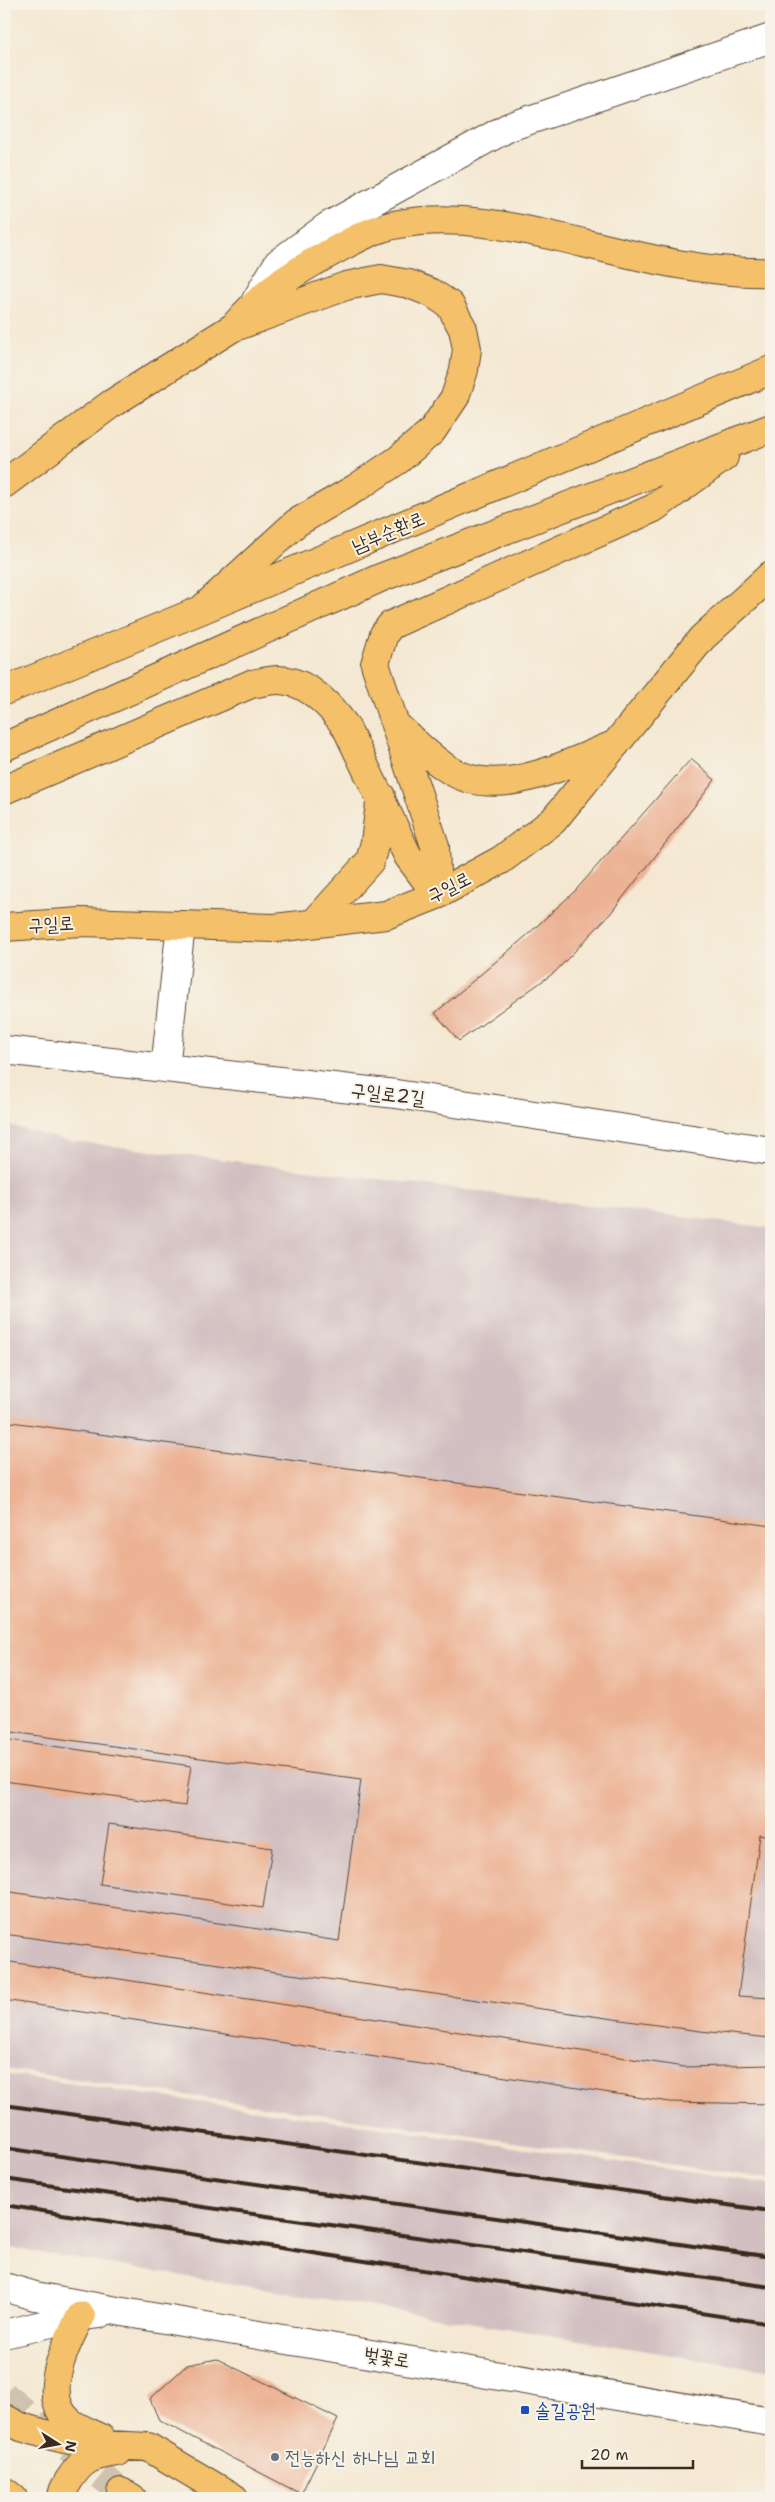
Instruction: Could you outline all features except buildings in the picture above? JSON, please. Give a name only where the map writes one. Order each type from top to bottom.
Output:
[{"type":"main road","points":[[232,328],[255,302],[314,261],[364,235],[397,224],[437,219],[499,224],[599,247],[712,269],[771,272]]},
{"type":"main road","points":[[4,484],[110,404],[232,328],[346,286],[381,279],[399,282],[432,293],[450,305],[463,329],[467,349],[464,370],[455,397],[432,432],[398,460],[356,488],[296,523],[201,610]]},
{"type":"main road","name":"남부순환로","points":[[4,691],[771,370]]},
{"type":"main road","points":[[438,895],[435,846],[398,727],[375,664],[384,634],[391,625],[654,508],[762,432]]},
{"type":"main road","name":"남부순환로","points":[[4,747],[380,578],[762,432]]},
{"type":"main road","name":"구일로","points":[[4,926],[81,922],[274,928],[386,914],[438,895],[501,860],[553,821],[702,638],[771,575]]},
{"type":"main road","points":[[4,790],[251,684],[278,680],[295,683],[332,708],[346,727],[381,796],[408,856],[438,895]]},
{"type":"main road","points":[[398,727],[448,770],[467,777],[496,782],[528,778],[617,743]]},
{"type":"main road","points":[[314,923],[370,861],[375,842],[381,796]]},
{"type":"main road","points":[[81,2316],[66,2344],[58,2372],[56,2404],[70,2422],[116,2446]]},
{"type":"main road","points":[[4,2418],[21,2427],[88,2444],[148,2447],[234,2498]]},
{"type":"main road","points":[[62,2498],[62,2491],[79,2464],[99,2455],[148,2447]]},
{"type":"main road","points":[[4,2491],[13,2498]]},
{"type":"street","points":[[255,302],[278,263],[328,226],[509,127],[771,38]]},
{"type":"street","points":[[165,1068],[181,925]]},
{"type":"street","name":"구일로2길","points":[[4,1050],[396,1094],[771,1151]]},
{"type":"street","name":"벚꽃로","points":[[4,2287],[35,2296],[123,2312],[771,2422]]},
{"type":"street","points":[[4,2334],[81,2316],[123,2312]]},
{"type":"shaded area","points":[[4,1124],[65,1140],[771,1228],[771,2179],[4,2069]]},
{"type":"shaded area","points":[[4,2074],[771,2184],[771,2371],[4,2247]]},
{"type":"tunnel","points":[[4,2395],[121,2492]]},
{"type":"railway","points":[[4,2105],[771,2211]]},
{"type":"railway","points":[[4,2148],[771,2257]]},
{"type":"railway","points":[[4,2179],[771,2287]]},
{"type":"railway","points":[[4,2205],[771,2324]]},
{"type":"place","name":"솔길공원","points":[[525,2410]]},
{"type":"place","name":"전능하신 하나님 교회","points":[[275,2457]]}]
